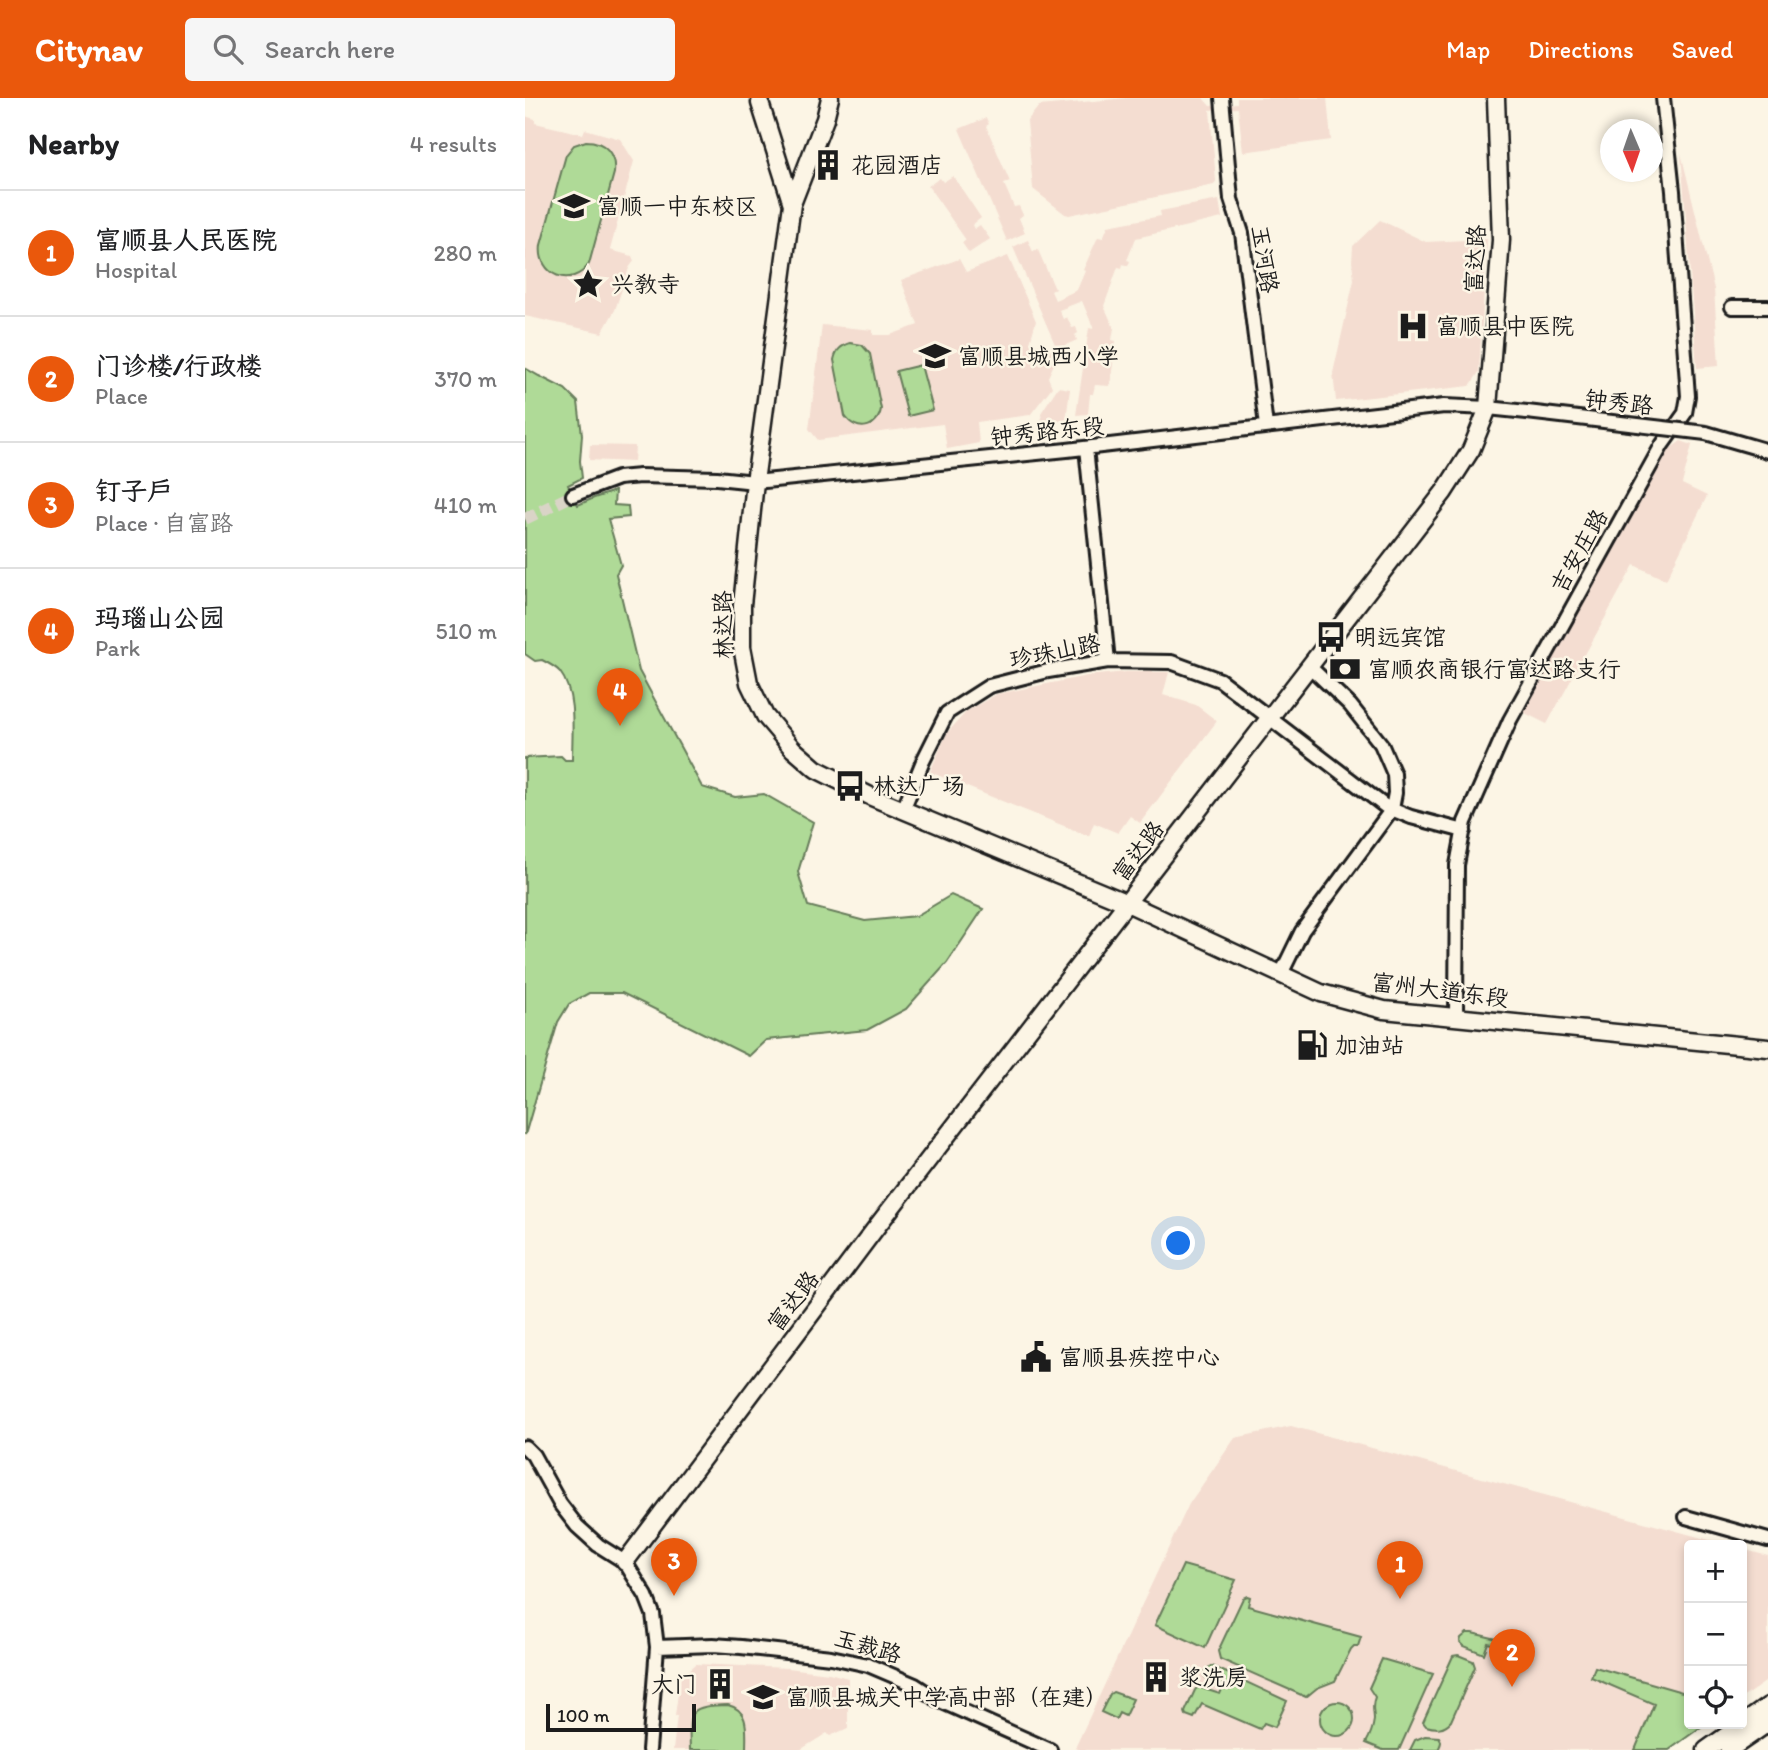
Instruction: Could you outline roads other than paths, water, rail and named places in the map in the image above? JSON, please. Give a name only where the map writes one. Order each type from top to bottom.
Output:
[{"type":"main road","points":[[761,98],[760,103],[792,204]]},
{"type":"main road","points":[[792,204],[825,119],[830,98]]},
{"type":"main road","name":"富达路","points":[[625,1562],[886,1215],[1444,492],[1471,450],[1488,408],[1501,240],[1496,98]]},
{"type":"main road","name":"林达路","points":[[792,204],[755,482],[742,605],[742,647],[749,683],[765,716],[793,749],[816,769],[872,797],[1127,904]]},
{"type":"main road","name":"富州大道东段","points":[[1127,904],[1321,993],[1384,1010],[1768,1048]]},
{"type":"main road","points":[[1706,1750],[1768,1706]]},
{"type":"main road","points":[[1729,1750],[1768,1723]]},
{"type":"street","name":"玉河路","points":[[1222,98],[1231,199],[1242,233],[1266,426]]},
{"type":"street","name":"吉安庄路","points":[[1456,1017],[1457,865],[1465,822],[1510,720],[1662,445],[1685,413],[1688,396],[1673,191],[1663,98]]},
{"type":"street","points":[[1732,307],[1768,307]]},
{"type":"street","name":"钟秀路东段","points":[[573,495],[618,478],[717,478],[755,482],[1086,448],[1444,406],[1527,412]]},
{"type":"street","name":"钟秀路","points":[[1527,412],[1706,433],[1768,451]]},
{"type":"street","points":[[1086,448],[1108,661]]},
{"type":"street","name":"珍珠山路","points":[[903,810],[947,713],[989,685],[1108,661],[1171,662],[1220,680],[1387,807],[1411,817],[1464,831]]},
{"type":"street","points":[[1281,974],[1302,931],[1392,809],[1395,793],[1394,774],[1381,744],[1350,705],[1309,666]]},
{"type":"street","points":[[525,1447],[533,1455],[560,1504],[577,1526],[598,1545],[625,1562],[646,1596],[653,1614],[657,1647],[649,1750]]},
{"type":"street","points":[[1686,1517],[1768,1540]]},
{"type":"street","name":"玉裁路","points":[[657,1647],[713,1645],[831,1657],[868,1665],[1050,1750]]},
{"type":"tunnel","points":[[525,519],[573,495]]},
{"type":"place","name":"花园酒店","points":[[828,165]]},
{"type":"place","name":"富顺一中东校区","points":[[574,206]]},
{"type":"place","name":"兴教寺","points":[[588,284]]},
{"type":"place","name":"富顺县中医院","points":[[1413,326]]},
{"type":"place","name":"富顺县城西小学","points":[[935,356]]},
{"type":"place","name":"明远宾馆","points":[[1331,637]]},
{"type":"place","name":"富顺农商银行富达路支行","points":[[1345,669]]},
{"type":"place","name":"玛瑙山公园","points":[[620,726]]},
{"type":"place","name":"林达广场","points":[[850,786]]},
{"type":"place","name":"加油站","points":[[1312,1045]]},
{"type":"place","name":"富顺县疾控中心","points":[[1036,1357]]},
{"type":"place","name":"钉子户","points":[[674,1596]]},
{"type":"place","name":"富顺县人民医院","points":[[1400,1599]]},
{"type":"place","name":"浆洗房","points":[[1156,1677]]},
{"type":"place","name":"大门","points":[[720,1684]]},
{"type":"place","name":"门诊楼/行政楼","points":[[1512,1687]]},
{"type":"place","name":"富顺县城关中学高中部（在建）","points":[[763,1697]]}]
